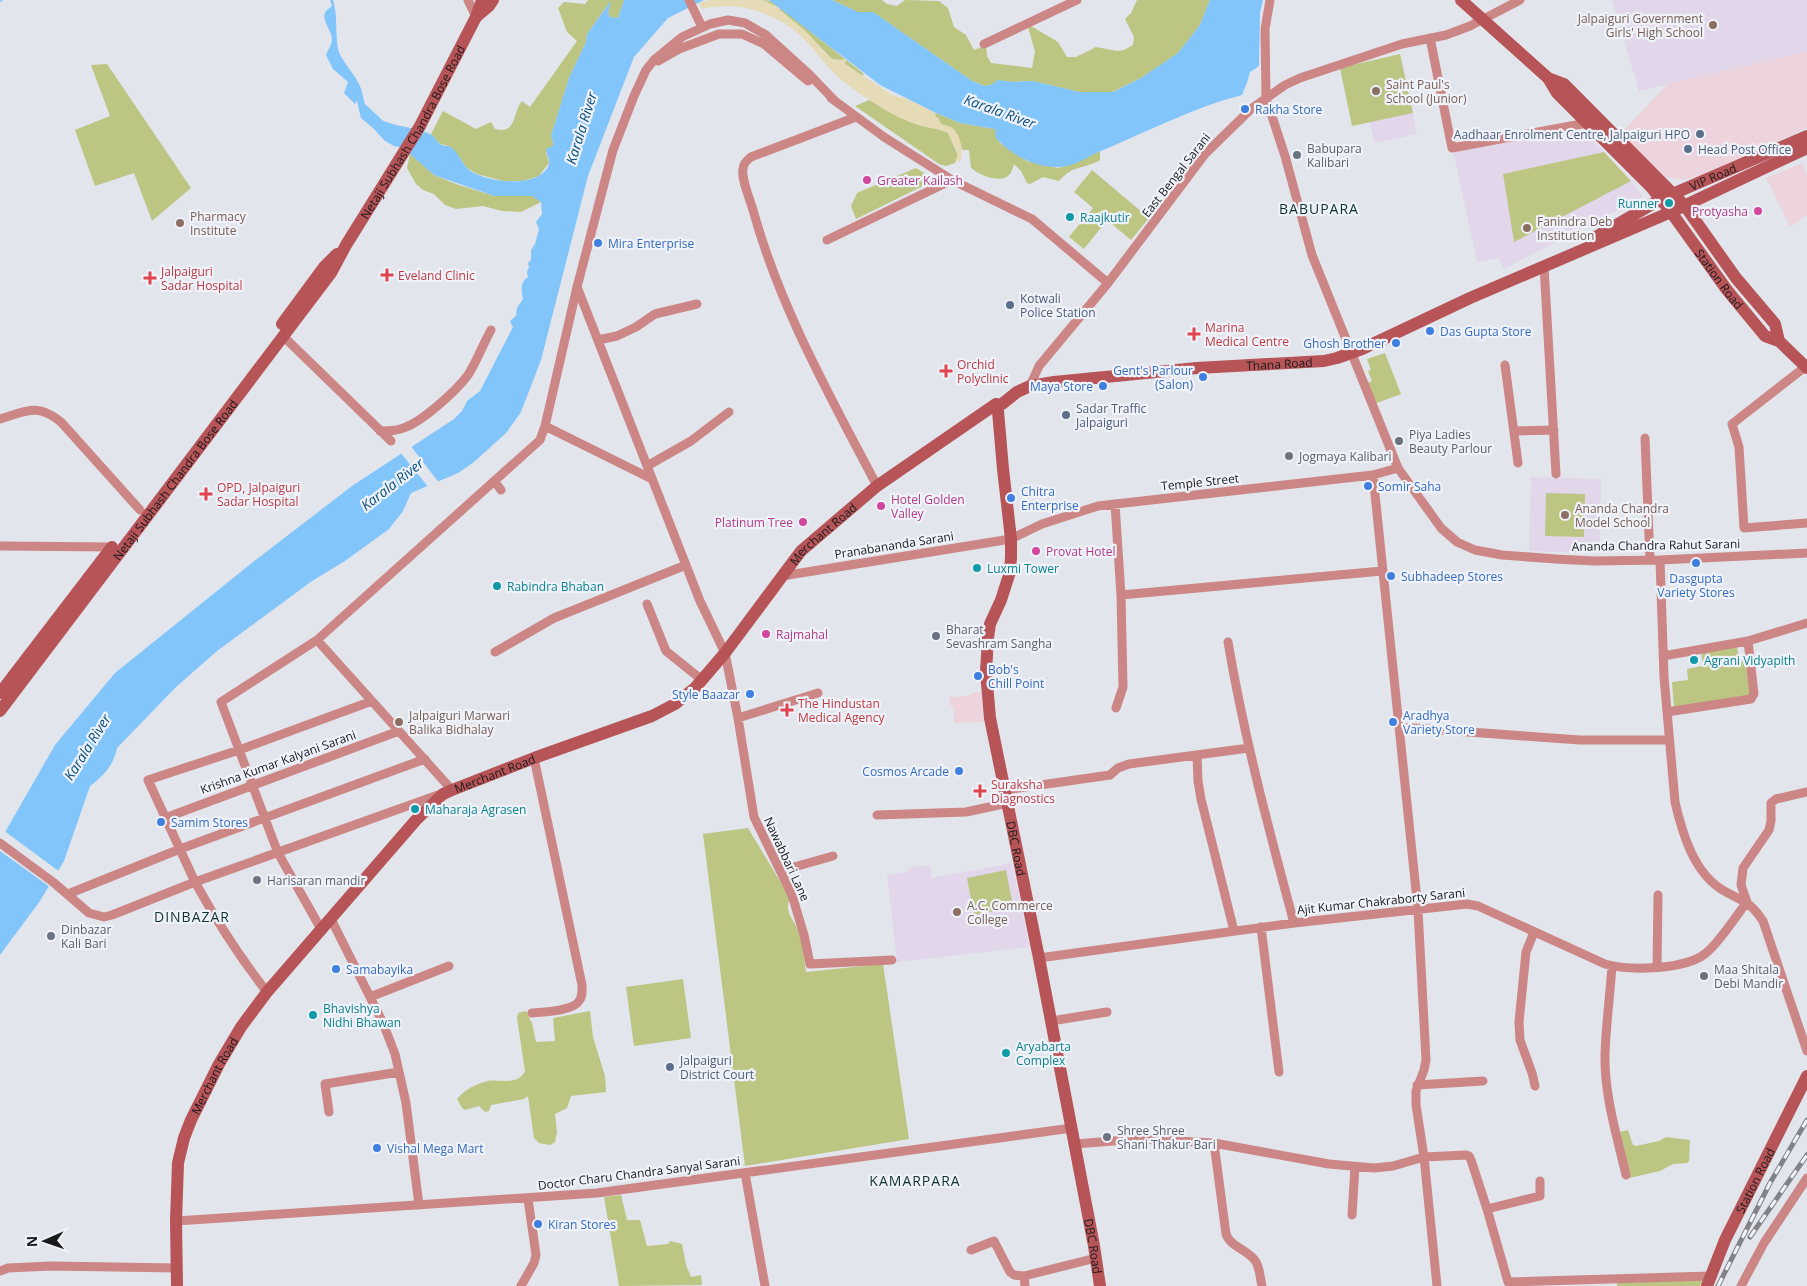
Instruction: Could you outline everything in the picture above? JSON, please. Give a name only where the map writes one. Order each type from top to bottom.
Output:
[{"type":"street","points":[[468,0],[476,17]]},
{"type":"street","name":"Netaji Subhash Chandra Bose Road","points":[[0,693],[117,547],[331,273],[346,245],[420,126],[476,17],[482,0]]},
{"type":"street","name":"Netaji Subhash Chandra Bose Road","points":[[476,17],[489,6],[492,0]]},
{"type":"street","points":[[689,0],[700,24]]},
{"type":"street","points":[[984,44],[1078,0]]},
{"type":"street","name":"Ananda Chandra Rahut Sarani","points":[[1270,0],[1265,29],[1266,98],[1285,156],[1312,255],[1398,468],[1441,528],[1457,542],[1475,550],[1502,555],[1556,559],[1594,561],[1660,560],[1807,553]]},
{"type":"street","points":[[1461,0],[1548,78],[1557,93],[1587,124],[1655,183],[1687,186],[1705,181]]},
{"type":"street","name":"East Bengal Sarani","points":[[1030,386],[1039,366],[1108,283],[1205,154],[1250,109],[1285,85],[1309,74],[1402,44],[1446,35],[1482,20],[1520,0]]},
{"type":"street","points":[[321,929],[278,853],[221,702],[317,640],[401,571],[494,481],[540,440],[546,426],[577,287],[613,150],[646,70],[659,56],[700,24],[728,20],[745,23],[766,35],[835,101]]},
{"type":"street","points":[[646,70],[667,56],[704,39],[727,33],[742,34],[764,44],[856,117],[952,180],[1032,219],[1108,283]]},
{"type":"street","points":[[1430,38],[1452,148],[1587,124]]},
{"type":"street","points":[[1548,78],[1564,84],[1655,183]]},
{"type":"street","points":[[856,117],[751,157],[742,170],[756,220],[782,298],[808,353],[877,486]]},
{"type":"street","name":"VIP Road","points":[[1683,200],[1705,181],[1807,136]]},
{"type":"street","name":"VIP Road","points":[[1683,200],[1807,148]]},
{"type":"street","points":[[827,240],[952,180]]},
{"type":"street","points":[[1648,207],[1654,198],[1653,190],[1655,183]]},
{"type":"street","name":"Station Road","points":[[1655,183],[1683,200],[1692,217],[1736,278],[1775,324],[1779,341]]},
{"type":"street","name":"Station Road","points":[[1655,183],[1669,210],[1727,290],[1765,336],[1779,341],[1806,368]]},
{"type":"street","name":"Thana Road","points":[[1544,266],[1648,207],[1669,210],[1683,200]]},
{"type":"street","name":"Thana Road","points":[[998,406],[1017,392],[1030,386],[1197,368],[1324,360],[1351,353],[1470,298],[1657,218],[1670,218],[1669,210]]},
{"type":"street","name":"Netaji Subhash Chandra Bose Road","points":[[0,711],[117,547],[140,510],[324,266],[346,245]]},
{"type":"street","points":[[1544,266],[1556,474]]},
{"type":"street","name":"Nawabbari Lane","points":[[577,287],[700,601],[725,652],[754,817],[792,896],[804,935],[810,964],[892,960]]},
{"type":"street","points":[[598,340],[617,336],[636,328],[656,314],[698,304]]},
{"type":"street","points":[[380,431],[394,431],[407,427],[420,419],[454,390],[468,374],[491,330]]},
{"type":"street","points":[[283,336],[391,441]]},
{"type":"street","points":[[1505,364],[1518,463]]},
{"type":"street","points":[[1806,368],[1732,424],[1739,447],[1744,528],[1807,523]]},
{"type":"street","name":"Merchant Road","points":[[177,1286],[176,1221],[178,1163],[184,1138],[199,1101],[241,1027],[267,992],[416,820],[448,792],[534,758],[652,716],[675,704],[695,688],[725,652],[800,551],[877,486],[973,419],[998,406]]},
{"type":"street","name":"DBC Road","points":[[998,406],[1011,539],[1010,572],[1001,600],[990,624],[986,655],[987,694],[990,718],[1040,958],[1100,1286]]},
{"type":"street","points":[[0,419],[28,410],[41,410],[49,413],[61,422],[140,510]]},
{"type":"street","points":[[647,466],[691,441],[729,412]]},
{"type":"street","points":[[973,419],[988,422],[1000,434]]},
{"type":"street","points":[[546,426],[652,480]]},
{"type":"street","points":[[1514,431],[1554,430]]},
{"type":"street","points":[[1646,438],[1650,560]]},
{"type":"street","name":"Temple Street","points":[[1011,539],[1061,517],[1098,506],[1373,475],[1398,468]]},
{"type":"street","points":[[1373,475],[1418,910],[1426,1060],[1424,1070],[1417,1085],[1416,1105],[1424,1157],[1437,1286]]},
{"type":"street","points":[[494,481],[502,490]]},
{"type":"street","points":[[1115,504],[1121,595],[1123,687],[1116,708]]},
{"type":"street","name":"Pranabananda Sarani","points":[[782,576],[1011,539]]},
{"type":"street","points":[[0,546],[117,547]]},
{"type":"street","points":[[1660,560],[1669,740],[1675,802],[1679,821],[1694,858],[1712,882],[1721,890],[1747,902],[1755,908],[1763,921],[1807,1050]]},
{"type":"street","points":[[495,652],[554,618],[686,565]]},
{"type":"street","points":[[1121,595],[1382,571]]},
{"type":"street","points":[[647,604],[666,651],[702,680]]},
{"type":"street","points":[[1664,656],[1748,641],[1807,623]]},
{"type":"street","points":[[0,843],[53,882],[89,913],[104,917],[195,882],[448,792],[425,759],[317,640]]},
{"type":"street","points":[[1667,712],[1752,698],[1754,694],[1748,641]]},
{"type":"street","points":[[1228,642],[1236,692],[1249,748],[1294,922]]},
{"type":"street","points":[[738,718],[818,693]]},
{"type":"street","points":[[267,992],[236,951],[195,882],[148,780],[239,750],[372,701]]},
{"type":"street","points":[[1399,727],[1580,740],[1669,740]]},
{"type":"street","name":"Krishna Kumar Kalyani Sarani","points":[[166,818],[399,731]]},
{"type":"street","points":[[1005,790],[1110,775],[1118,768],[1129,764],[1249,748]]},
{"type":"street","points":[[1197,756],[1201,799],[1234,931]]},
{"type":"street","points":[[532,1013],[567,1008],[579,1002],[582,994],[582,985],[534,758]]},
{"type":"street","points":[[68,894],[180,849],[425,759]]},
{"type":"street","points":[[1747,902],[1741,884],[1743,868],[1769,830],[1771,803],[1776,798],[1807,792]]},
{"type":"street","points":[[877,815],[966,812],[1008,803]]},
{"type":"street","points":[[780,871],[833,856]]},
{"type":"street","points":[[1657,967],[1658,895]]},
{"type":"street","name":"Ajit Kumar Chakraborty Sarani","points":[[1040,958],[1294,922],[1462,904],[1475,905],[1612,966],[1657,967],[1681,964],[1699,958],[1708,952],[1747,902]]},
{"type":"street","points":[[331,918],[388,1033],[399,1072],[410,1126],[419,1205]]},
{"type":"street","points":[[1261,927],[1279,1072]]},
{"type":"street","points":[[1534,932],[1526,952],[1518,1022],[1520,1040],[1535,1086]]},
{"type":"street","points":[[370,997],[449,966]]},
{"type":"street","points":[[1612,966],[1605,1055],[1608,1093],[1626,1175]]},
{"type":"street","points":[[1051,1021],[1107,1012]]},
{"type":"street","points":[[329,1112],[325,1084],[399,1072]]},
{"type":"street","name":"Station Road","points":[[1709,1281],[1725,1240],[1807,1076]]},
{"type":"street","points":[[1417,1085],[1483,1081]]},
{"type":"street","name":"Doctor Charu Chandra Sanyal Sarani","points":[[176,1221],[598,1193],[1072,1128]]},
{"type":"street","points":[[1075,1144],[1139,1139],[1214,1143],[1356,1167],[1383,1168],[1424,1157],[1469,1156],[1487,1209],[1508,1282],[1709,1281]]},
{"type":"street","points":[[1214,1143],[1228,1241],[1250,1255],[1256,1262],[1262,1286]]},
{"type":"street","points":[[1352,1215],[1356,1167]]},
{"type":"street","points":[[745,1173],[765,1286]]},
{"type":"street","points":[[1741,1286],[1764,1243],[1807,1178]]},
{"type":"street","points":[[1487,1209],[1540,1196],[1540,1181]]},
{"type":"street","points":[[521,1286],[534,1263],[536,1255],[528,1199]]},
{"type":"street","points":[[971,1250],[994,1240],[1010,1272],[1014,1275],[1024,1276],[1096,1258]]},
{"type":"street","points":[[0,1271],[8,1268],[51,1266],[176,1268]]},
{"type":"street","points":[[1024,1276],[1025,1286]]},
{"type":"shaded area","name":"Jalpaiguri Government Girls' High School","points":[[1612,0],[1807,0],[1807,51],[1639,91]]},
{"type":"shaded area","points":[[1807,51],[1807,128],[1699,176],[1683,180],[1666,177],[1619,135],[1669,83]]},
{"type":"shaded area","name":"Saint Paul's School (Junior)","points":[[1400,54],[1417,134],[1375,143],[1370,122],[1352,126]]},
{"type":"shaded area","name":"Fanindra Deb Institution","points":[[1581,128],[1631,181],[1643,197],[1504,269],[1499,258],[1477,262],[1453,151]]},
{"type":"shaded area","points":[[1802,163],[1807,176],[1807,215],[1790,227],[1766,178]]},
{"type":"shaded area","name":"Ananda Chandra Model School","points":[[1531,477],[1601,479],[1600,553],[1529,551]]},
{"type":"shaded area","points":[[975,692],[982,692],[984,722],[954,723],[954,706],[950,706],[950,697],[967,696]]},
{"type":"shaded area","name":"A.C. Commerce College","points":[[1012,863],[1030,947],[897,962],[887,875],[909,872],[908,868],[930,865],[932,878]]},
{"type":"green space","points":[[588,0],[624,1],[618,18],[610,17],[608,13],[610,2],[587,34],[586,42],[569,78],[551,136],[554,145],[546,152],[549,163],[539,176],[523,181],[503,181],[477,174],[467,168],[449,146],[440,144],[431,134],[443,111],[476,129],[491,122],[495,129],[502,130],[511,126],[522,101],[530,107],[577,41],[567,32],[558,8],[564,2],[585,4]]},
{"type":"green space","points":[[762,0],[772,1],[845,59],[832,59],[803,29],[779,10],[780,8]]},
{"type":"green space","points":[[832,0],[882,0],[887,4],[897,6],[905,0],[939,1],[948,8],[954,27],[966,35],[974,50],[986,45],[987,56],[991,63],[1032,68],[1035,52],[1028,27],[1031,26],[1058,42],[1067,57],[1076,57],[1096,47],[1117,51],[1124,50],[1133,45],[1134,37],[1125,19],[1131,13],[1137,0],[1210,0],[1200,25],[1178,53],[1141,78],[1112,92],[1079,92],[1033,81],[1013,82],[998,80],[991,85],[985,86],[972,81],[873,12],[858,12]]},
{"type":"green space","name":"Saint Paul's School (Junior)","points":[[1400,54],[1413,113],[1352,126],[1340,68]]},
{"type":"green space","points":[[846,60],[864,74],[862,76],[845,64]]},
{"type":"green space","points":[[107,64],[191,188],[152,221],[134,173],[95,186],[75,130],[110,116],[91,65]]},
{"type":"green space","points":[[869,100],[918,125],[948,133],[958,155],[955,163],[946,166],[939,164],[855,106]]},
{"type":"green space","points":[[936,113],[960,123],[995,129],[999,142],[1027,161],[1058,168],[1080,161],[1100,151],[1100,160],[1069,172],[1059,181],[1043,177],[1030,184],[1027,183],[1021,171],[1014,164],[1010,174],[1005,178],[990,178],[971,168],[969,150],[962,150],[960,141],[949,128],[941,124],[935,116]]},
{"type":"green space","points":[[1604,152],[1631,181],[1514,242],[1503,174]]},
{"type":"green space","points":[[410,154],[434,175],[456,184],[494,196],[532,196],[541,202],[521,212],[502,211],[483,206],[456,209],[445,205],[434,194],[423,190],[416,184],[407,168]]},
{"type":"green space","points":[[916,168],[935,180],[856,219],[851,206],[857,193]]},
{"type":"green space","points":[[1092,170],[1149,218],[1131,240],[1107,220],[1084,249],[1069,237],[1093,208],[1074,192]]},
{"type":"green space","points":[[1385,353],[1401,394],[1374,404],[1366,383],[1372,381],[1368,371],[1371,370],[1367,359]]},
{"type":"green space","points":[[1546,493],[1585,494],[1584,537],[1545,536]]},
{"type":"green space","points":[[1737,646],[1739,661],[1748,660],[1751,695],[1674,709],[1672,682],[1688,680],[1687,669],[1703,666],[1701,651]]},
{"type":"green space","points":[[748,828],[790,898],[788,909],[800,935],[806,972],[883,964],[909,1139],[745,1166],[703,834]]},
{"type":"green space","points":[[1006,870],[1013,907],[974,915],[967,878]]},
{"type":"green space","points":[[683,979],[691,1038],[634,1046],[626,987]]},
{"type":"green space","points":[[526,1011],[532,1023],[536,1042],[555,1041],[553,1018],[590,1011],[593,1037],[605,1076],[606,1092],[571,1096],[567,1108],[555,1114],[557,1132],[555,1142],[550,1145],[539,1143],[534,1138],[528,1096],[524,1099],[491,1105],[489,1111],[485,1112],[479,1106],[465,1110],[457,1099],[467,1090],[479,1084],[488,1081],[509,1081],[522,1076],[525,1071],[517,1018],[518,1013]]},
{"type":"green space","points":[[1628,1130],[1633,1145],[1636,1146],[1659,1141],[1666,1137],[1690,1140],[1689,1161],[1687,1163],[1673,1164],[1660,1171],[1629,1178],[1627,1176],[1620,1132]]},
{"type":"green space","points":[[621,1195],[627,1220],[640,1220],[647,1246],[668,1244],[670,1241],[682,1244],[686,1265],[691,1277],[701,1275],[702,1285],[619,1286],[604,1197]]},
{"type":"green space","points":[[1704,1277],[1700,1286],[1617,1286],[1617,1280]]},
{"type":"sand","points":[[711,0],[762,0],[780,8],[832,59],[846,59],[845,64],[894,96],[905,98],[936,113],[935,116],[943,125],[951,127],[957,134],[962,148],[960,162],[957,161],[957,150],[948,133],[906,121],[864,96],[837,76],[806,41],[784,23],[745,8],[731,6],[702,9],[698,3]]},
{"type":"water","name":"Karala River","points":[[330,0],[333,0],[335,6],[339,53],[357,80],[367,109],[372,115],[387,122],[432,135],[440,144],[454,149],[465,166],[475,173],[497,180],[523,181],[535,178],[544,172],[549,164],[546,149],[554,145],[551,136],[569,78],[586,42],[587,34],[611,1],[608,13],[610,17],[618,18],[624,0],[704,0],[668,18],[634,57],[588,176],[541,360],[521,412],[506,433],[474,462],[458,473],[411,493],[403,511],[389,529],[345,561],[312,581],[217,651],[176,687],[117,748],[108,769],[90,786],[64,861],[40,901],[0,955],[0,841],[55,745],[115,673],[253,562],[352,486],[454,419],[462,411],[467,401],[480,391],[513,327],[510,321],[516,316],[517,308],[523,299],[522,287],[525,279],[528,277],[528,263],[531,260],[531,250],[535,244],[539,229],[536,222],[542,214],[541,202],[532,196],[494,196],[434,175],[403,148],[385,141],[361,118],[357,101],[355,104],[344,93],[348,82],[333,69],[326,55],[332,39],[324,18],[326,11],[332,6]]},
{"type":"water","name":"Karala River","points":[[769,0],[832,0],[858,12],[873,12],[972,81],[983,85],[991,85],[998,80],[1013,82],[1033,81],[1079,92],[1113,92],[1141,78],[1178,53],[1200,25],[1210,0],[1263,0],[1260,13],[1259,66],[1250,72],[1242,95],[1189,113],[1097,152],[1075,164],[1063,167],[1040,165],[1024,159],[1009,150],[996,138],[995,129],[960,123],[880,85]]},
{"type":"pier","points":[[410,445],[440,484],[429,488],[400,452]]},
{"type":"pier","points":[[3,830],[60,872],[50,887],[0,851],[0,836]]},
{"type":"waterway","points":[[365,106],[381,121]]},
{"type":"railway","points":[[1718,1286],[1770,1183],[1807,1120]]},
{"type":"railway","points":[[1750,1237],[1807,1155]]},
{"type":"place","name":"Jalpaiguri Government Girls' High School","points":[[1713,25]]},
{"type":"place","name":"Saint Paul's School (Junior)","points":[[1376,91]]},
{"type":"place","name":"Rakha Store","points":[[1245,109]]},
{"type":"place","name":"Aadhaar Enrolment Centre, Jalpaiguri HPO","points":[[1700,134]]},
{"type":"place","name":"Head Post Office","points":[[1688,149]]},
{"type":"place","name":"Babupara Kalibari","points":[[1297,155]]},
{"type":"place","name":"Greater Kailash","points":[[867,180]]},
{"type":"place","name":"Runner","points":[[1669,203]]},
{"type":"place","name":"Protyasha","points":[[1758,211]]},
{"type":"place","name":"Raajkutir","points":[[1070,217]]},
{"type":"place","name":"Pharmacy Institute","points":[[180,223]]},
{"type":"place","name":"Fanindra Deb Institution","points":[[1527,228]]},
{"type":"place","name":"Mira Enterprise","points":[[598,243]]},
{"type":"place","name":"Eveland Clinic","points":[[387,275]]},
{"type":"place","name":"Jalpaiguri Sadar Hospital","points":[[150,278]]},
{"type":"place","name":"Kotwali Police Station","points":[[1010,305]]},
{"type":"place","name":"Das Gupta Store","points":[[1430,331]]},
{"type":"place","name":"Marina Medical Centre","points":[[1194,334]]},
{"type":"place","name":"Ghosh Brother","points":[[1396,343]]},
{"type":"place","name":"Orchid Polyclinic","points":[[946,371]]},
{"type":"place","name":"Gent's Parlour (Salon)","points":[[1203,377]]},
{"type":"place","name":"Maya Store","points":[[1103,386]]},
{"type":"place","name":"Sadar Traffic Jalpaiguri","points":[[1066,415]]},
{"type":"place","name":"Piya Ladies Beauty Parlour","points":[[1399,441]]},
{"type":"place","name":"Jogmaya Kalibari","points":[[1289,456]]},
{"type":"place","name":"Somir Saha","points":[[1368,486]]},
{"type":"place","name":"OPD, Jalpaiguri Sadar Hospital","points":[[206,494]]},
{"type":"place","name":"Chitra Enterprise","points":[[1011,498]]},
{"type":"place","name":"Hotel Golden Valley","points":[[881,506]]},
{"type":"place","name":"Ananda Chandra Model School","points":[[1565,515]]},
{"type":"place","name":"Platinum Tree","points":[[803,522]]},
{"type":"place","name":"Provat Hotel","points":[[1036,551]]},
{"type":"place","name":"Dasgupta Variety Stores","points":[[1696,563]]},
{"type":"place","name":"Luxmi Tower","points":[[977,568]]},
{"type":"place","name":"Subhadeep Stores","points":[[1391,576]]},
{"type":"place","name":"Rabindra Bhaban","points":[[497,586]]},
{"type":"place","name":"Rajmahal","points":[[766,634]]},
{"type":"place","name":"Bharat Sevashram Sangha","points":[[936,636]]},
{"type":"place","name":"Agrani Vidyapith","points":[[1694,660]]},
{"type":"place","name":"Bob's Chill Point","points":[[978,676]]},
{"type":"place","name":"Style Baazar","points":[[750,694]]},
{"type":"place","name":"The Hindustan Medical Agency","points":[[787,710]]},
{"type":"place","name":"Jalpaiguri Marwari Balika Bidhalay","points":[[399,722]]},
{"type":"place","name":"Aradhya Variety Store","points":[[1393,722]]},
{"type":"place","name":"Cosmos Arcade","points":[[959,771]]},
{"type":"place","name":"Suraksha Diagnostics","points":[[980,791]]},
{"type":"place","name":"Maharaja Agrasen","points":[[415,809]]},
{"type":"place","name":"Samim Stores","points":[[161,822]]},
{"type":"place","name":"Harisaran mandir","points":[[257,880]]},
{"type":"place","name":"A.C. Commerce College","points":[[957,912]]},
{"type":"place","name":"Dinbazar Kali Bari","points":[[51,936]]},
{"type":"place","name":"Samabayika","points":[[336,969]]},
{"type":"place","name":"Maa Shitala Debi Mandir","points":[[1704,976]]},
{"type":"place","name":"Bhavishya Nidhi Bhawan","points":[[313,1015]]},
{"type":"place","name":"Aryabarta Complex","points":[[1006,1053]]},
{"type":"place","name":"Jalpaiguri District Court","points":[[670,1067]]},
{"type":"place","name":"Shree Shree Shani Thakur Bari","points":[[1107,1137]]},
{"type":"place","name":"Vishal Mega Mart","points":[[377,1148]]},
{"type":"place","name":"Kiran Stores","points":[[538,1224]]},
{"type":"district","name":"BABUPARA","points":[[1319,208]]},
{"type":"district","name":"DINBAZAR","points":[[192,916]]},
{"type":"district","name":"KAMARPARA","points":[[915,1180]]}]
